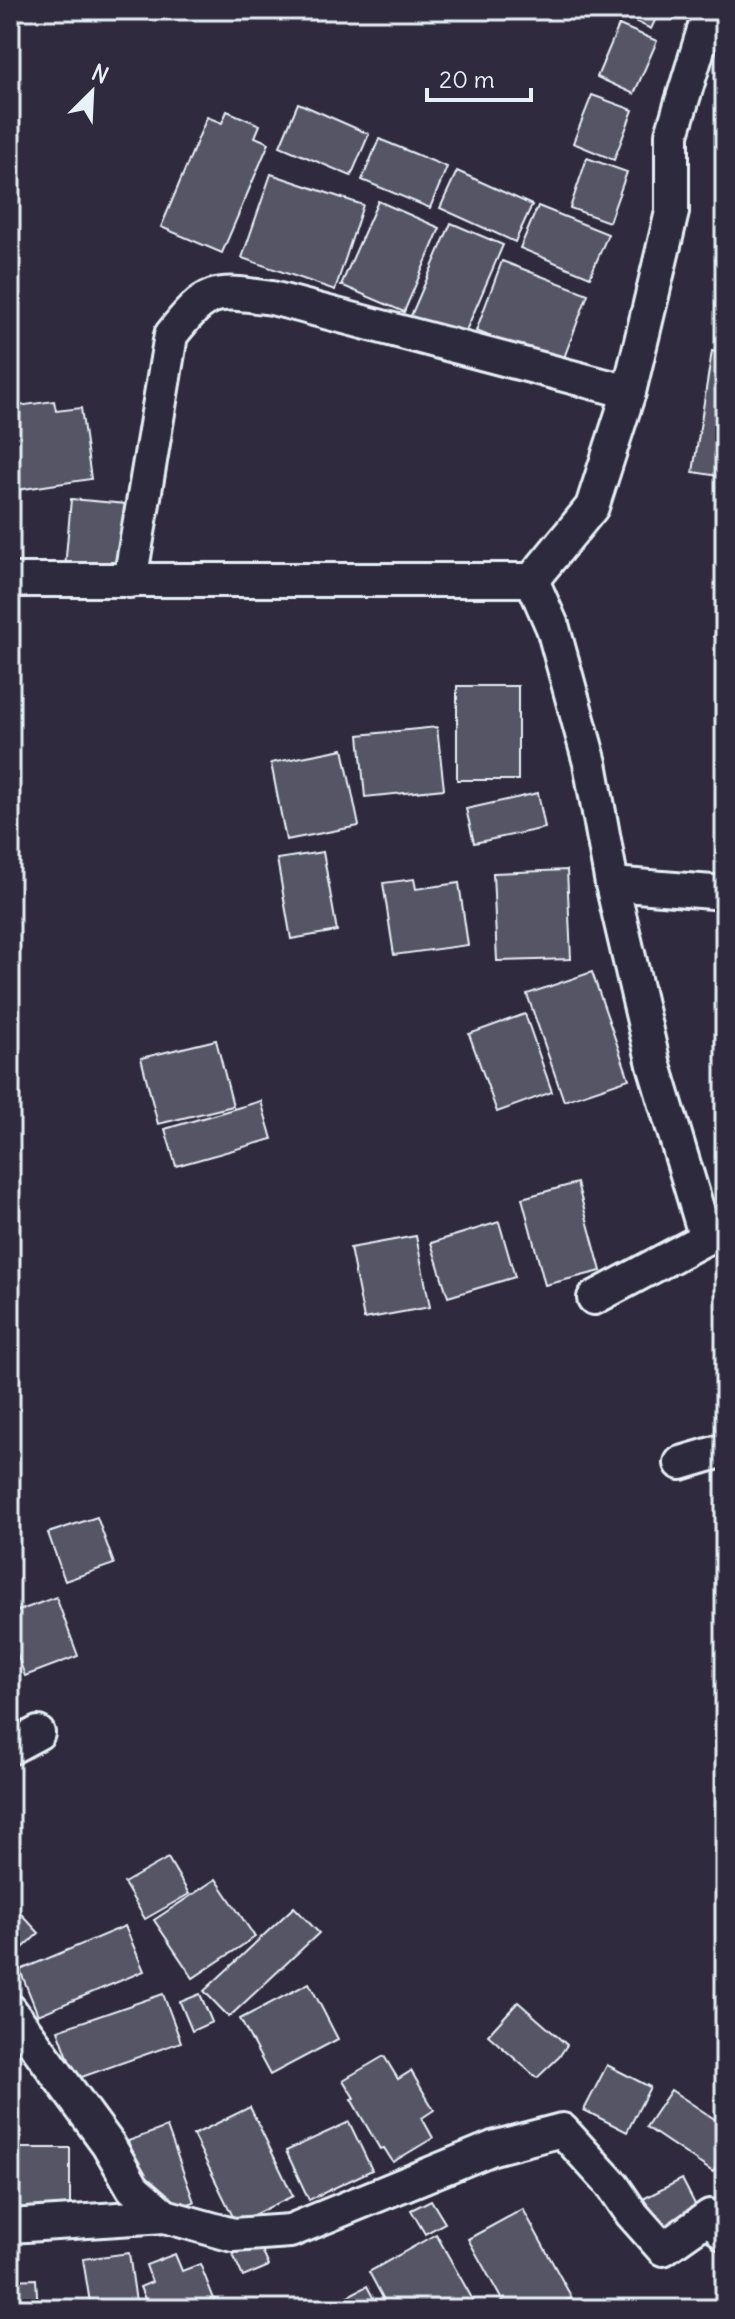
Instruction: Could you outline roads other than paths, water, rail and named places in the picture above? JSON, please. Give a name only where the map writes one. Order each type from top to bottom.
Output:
[{"type":"street","points":[[532,580],[592,507],[629,392],[672,212],[672,134],[710,10]]},
{"type":"street","points":[[130,581],[171,335],[194,305],[224,292],[272,298],[629,392]]},
{"type":"street","points":[[10,580],[532,580]]},
{"type":"street","points":[[532,580],[553,628],[590,763],[612,884],[654,1065],[716,1235],[594,1298]]},
{"type":"street","points":[[612,884],[725,893]]},
{"type":"street","points":[[681,1463],[725,1450]]},
{"type":"street","points":[[10,2010],[108,2144],[133,2188],[165,2216]]},
{"type":"street","points":[[10,2226],[165,2216],[233,2235],[290,2231],[493,2148],[562,2130],[613,2186],[632,2214],[663,2249],[710,2216],[725,2234]]}]
